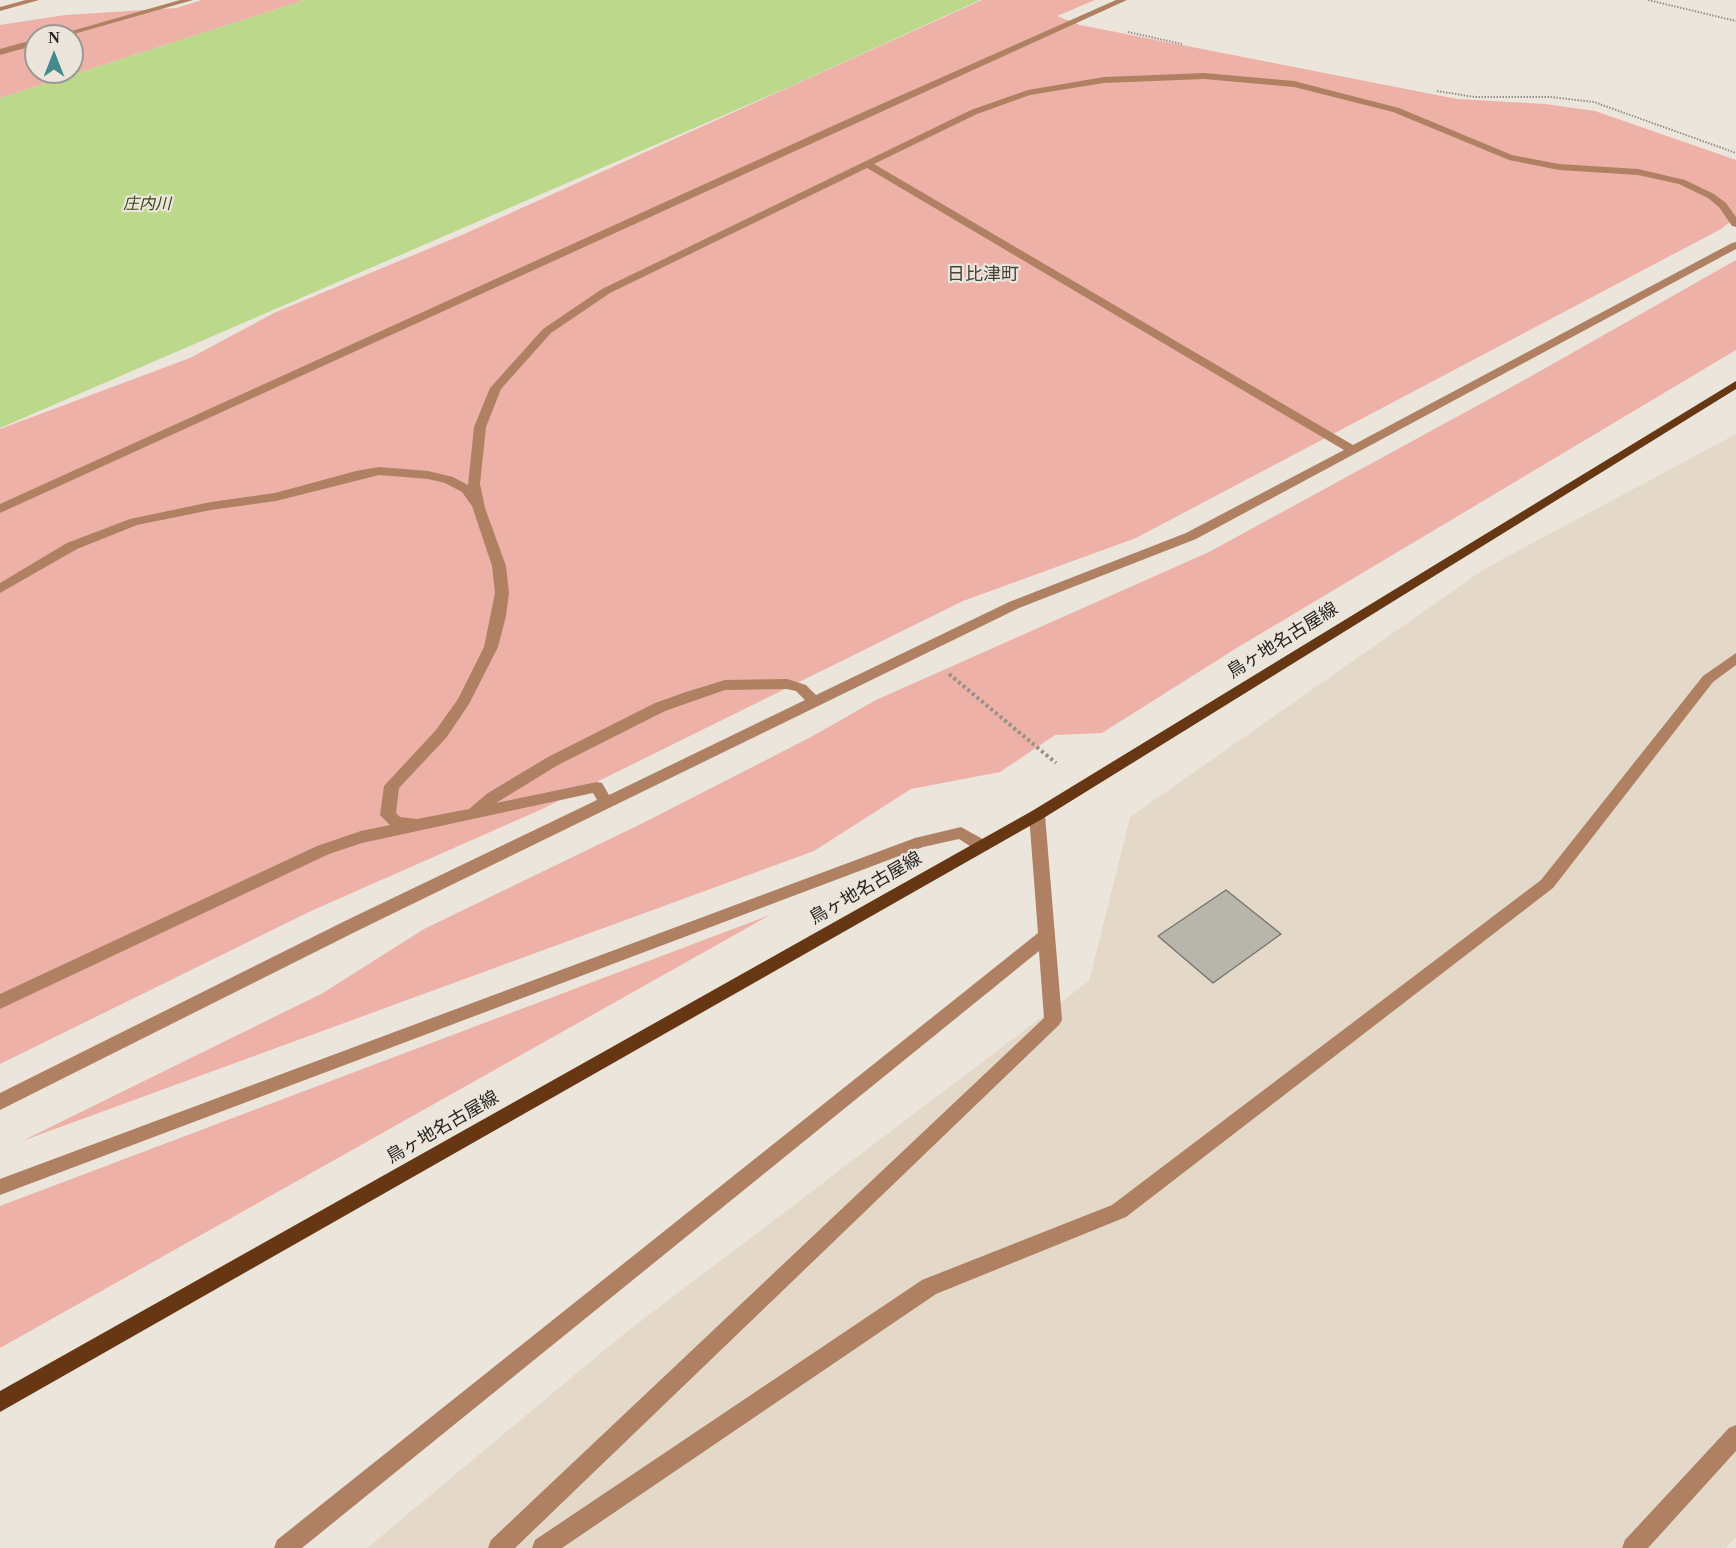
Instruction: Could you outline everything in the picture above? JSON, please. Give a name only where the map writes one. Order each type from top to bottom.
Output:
[{"type":"main road","name":"鳥ヶ地名古屋線","points":[[0,1402],[1037,815],[1736,384]]},
{"type":"street","points":[[0,9],[35,0]]},
{"type":"street","points":[[84,29],[189,0]]},
{"type":"street","points":[[0,509],[851,121],[1123,0]]},
{"type":"street","points":[[0,51],[24,45]]},
{"type":"street","points":[[416,825],[396,822],[388,815],[392,786],[441,734],[464,700],[491,647],[499,616],[502,592],[499,566],[479,508],[474,484],[474,465],[480,427],[487,404],[512,368],[547,331],[563,318],[629,279],[974,112],[1028,93],[1076,83],[1138,77],[1233,77],[1294,84],[1363,100],[1420,119],[1509,157],[1535,164],[1638,172],[1682,182],[1711,196],[1723,206],[1736,224]]},
{"type":"street","points":[[867,164],[1353,450]]},
{"type":"street","points":[[0,1102],[1014,605],[1191,536],[1736,245]]},
{"type":"street","points":[[0,589],[55,555],[102,533],[134,522],[211,506],[276,497],[356,475],[404,471],[450,480],[466,489],[479,508]]},
{"type":"street","points":[[543,1548],[929,1287],[1119,1211],[1547,884],[1708,679],[1736,658]]},
{"type":"street","points":[[471,815],[493,797],[553,761],[651,711],[692,696],[725,686],[787,684],[801,688],[815,702]]},
{"type":"street","points":[[0,1002],[323,850],[361,837],[597,787],[606,803]]},
{"type":"street","points":[[498,1548],[1053,1020],[1037,815]]},
{"type":"street","points":[[0,1187],[921,842],[961,833],[981,846]]},
{"type":"street","points":[[285,1548],[1046,936]]},
{"type":"street","points":[[1633,1548],[1736,1435]]},
{"type":"path","points":[[1648,0],[1736,21]]},
{"type":"path","points":[[921,650],[1083,787]]},
{"type":"shaded area","points":[[202,0],[305,0],[84,71],[84,24],[24,24],[24,84],[44,84],[0,98],[0,25],[65,15],[176,8]]},
{"type":"shaded area","points":[[982,0],[1095,0],[1057,16],[1080,25],[1457,99],[1545,104],[1595,111],[1736,160],[1736,217],[1721,229],[1136,538],[963,601],[540,810],[311,911],[0,1064],[0,429],[190,358],[276,312],[462,235]]},
{"type":"shaded area","points":[[1736,260],[1736,350],[1235,649],[1102,733],[1055,735],[1000,772],[911,789],[814,851],[22,1141],[323,993],[424,929],[643,823],[811,737],[876,700],[1209,552],[1528,378]]},
{"type":"shaded area","points":[[1736,434],[1736,1537],[1726,1548],[367,1548],[620,1337],[1089,981],[1130,817],[1486,568]]},
{"type":"shaded area","points":[[770,915],[0,1348],[0,1206]]},
{"type":"water","name":"庄内川","points":[[305,0],[980,0],[789,87],[0,428],[0,98],[44,84],[84,84],[84,71]]},
{"type":"building","points":[[1226,890],[1281,934],[1213,983],[1158,936]]},
{"type":"district","name":"日比津町","points":[[983,275]]}]
